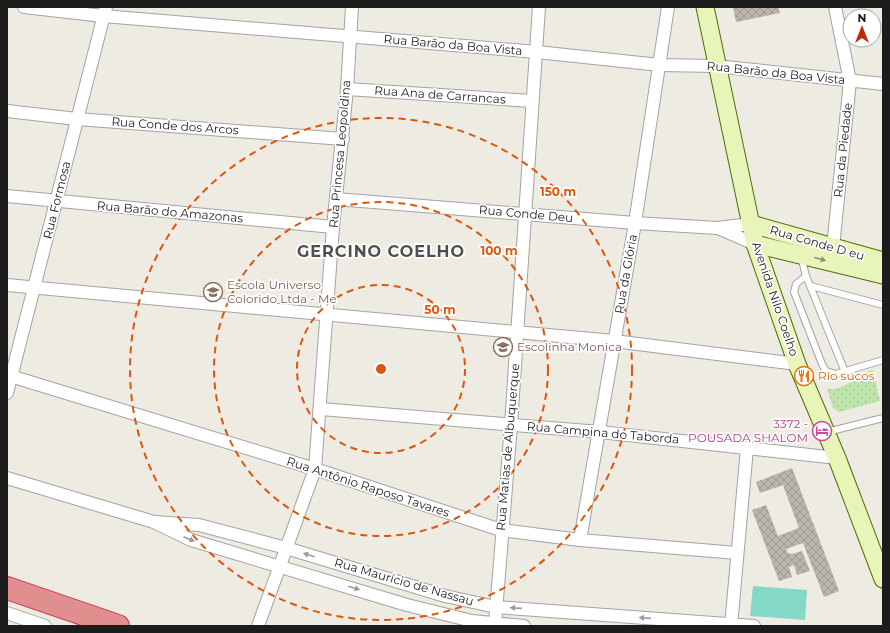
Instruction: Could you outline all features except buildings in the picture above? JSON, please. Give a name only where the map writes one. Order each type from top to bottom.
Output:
[{"type":"highway","points":[[7,588],[118,626]]},
{"type":"main road","name":"Avenida Nilo Coelho","points":[[705,7],[716,66],[755,244],[797,364],[825,433],[837,458],[883,580]]},
{"type":"main road","name":"Rua Conde D eu","points":[[751,224],[798,245],[883,275]]},
{"type":"main road","name":"Rua Conde D eu","points":[[755,244],[833,246],[883,261]]},
{"type":"street","name":"Rua Barão da Boa Vista","points":[[24,7],[105,11],[660,65],[716,66],[883,84]]},
{"type":"street","name":"Rua Princesa Leopoldina","points":[[258,626],[315,469],[321,409],[333,227],[347,90],[352,7]]},
{"type":"street","name":"Rua Matias de Albuquerque","points":[[495,624],[501,530],[511,425],[539,7]]},
{"type":"street","name":"Rua da Glória","points":[[580,540],[600,432],[614,341],[635,223],[668,7]]},
{"type":"street","name":"Rua da Piedade","points":[[833,246],[850,81],[835,7]]},
{"type":"street","name":"Rua Formosa","points":[[7,393],[9,375],[57,202],[105,11]]},
{"type":"street","name":"Rua Ana de Carrancas","points":[[347,90],[532,102]]},
{"type":"street","name":"Rua Conde dos Arcos","points":[[7,111],[77,119],[343,139]]},
{"type":"street","name":"Rua Barão do Amazonas","points":[[7,196],[57,202],[333,227]]},
{"type":"street","name":"Rua Conde Deu","points":[[336,199],[716,228],[751,224]]},
{"type":"street","name":"Rua Conde Deu","points":[[716,228],[755,244]]},
{"type":"street","points":[[7,285],[326,316],[614,341],[797,364]]},
{"type":"street","name":"Rua Antônio Raposo Tavares","points":[[9,375],[315,469],[501,530],[580,540],[737,553]]},
{"type":"street","name":"Rua Campina do Taborda","points":[[321,409],[600,432],[837,458]]},
{"type":"street","points":[[731,625],[747,448]]},
{"type":"street","name":"Rua Maurício de Nassau","points":[[7,478],[154,522],[191,540],[279,568],[440,614],[495,624],[524,626]]},
{"type":"street","name":"Rua Maurício de Nassau","points":[[154,522],[199,525],[286,548],[445,596],[496,607],[608,621],[754,626]]},
{"type":"street","points":[[7,614],[45,626]]},
{"type":"lane","points":[[798,245],[806,276],[845,372]]},
{"type":"lane","points":[[806,276],[796,284],[794,292],[822,364],[830,373],[845,372],[883,360]]},
{"type":"lane","points":[[811,286],[883,305]]},
{"type":"lane","points":[[825,433],[883,418]]},
{"type":"green space","points":[[873,370],[880,401],[839,412],[833,408],[827,389],[834,389],[845,385],[861,375]]},
{"type":"shaded area","points":[[753,586],[807,590],[805,620],[750,616]]},
{"type":"place","name":"Escola Universo Colorido Ltda - Me","points":[[213,292]]},
{"type":"place","name":"Escolinha Monica","points":[[503,347]]},
{"type":"place","name":"Rio sucos","points":[[804,376]]},
{"type":"place","name":"3372 - POUSADA SHALOM","points":[[822,431]]},
{"type":"district","name":"GERCINO COELHO","points":[[381,251]]}]
